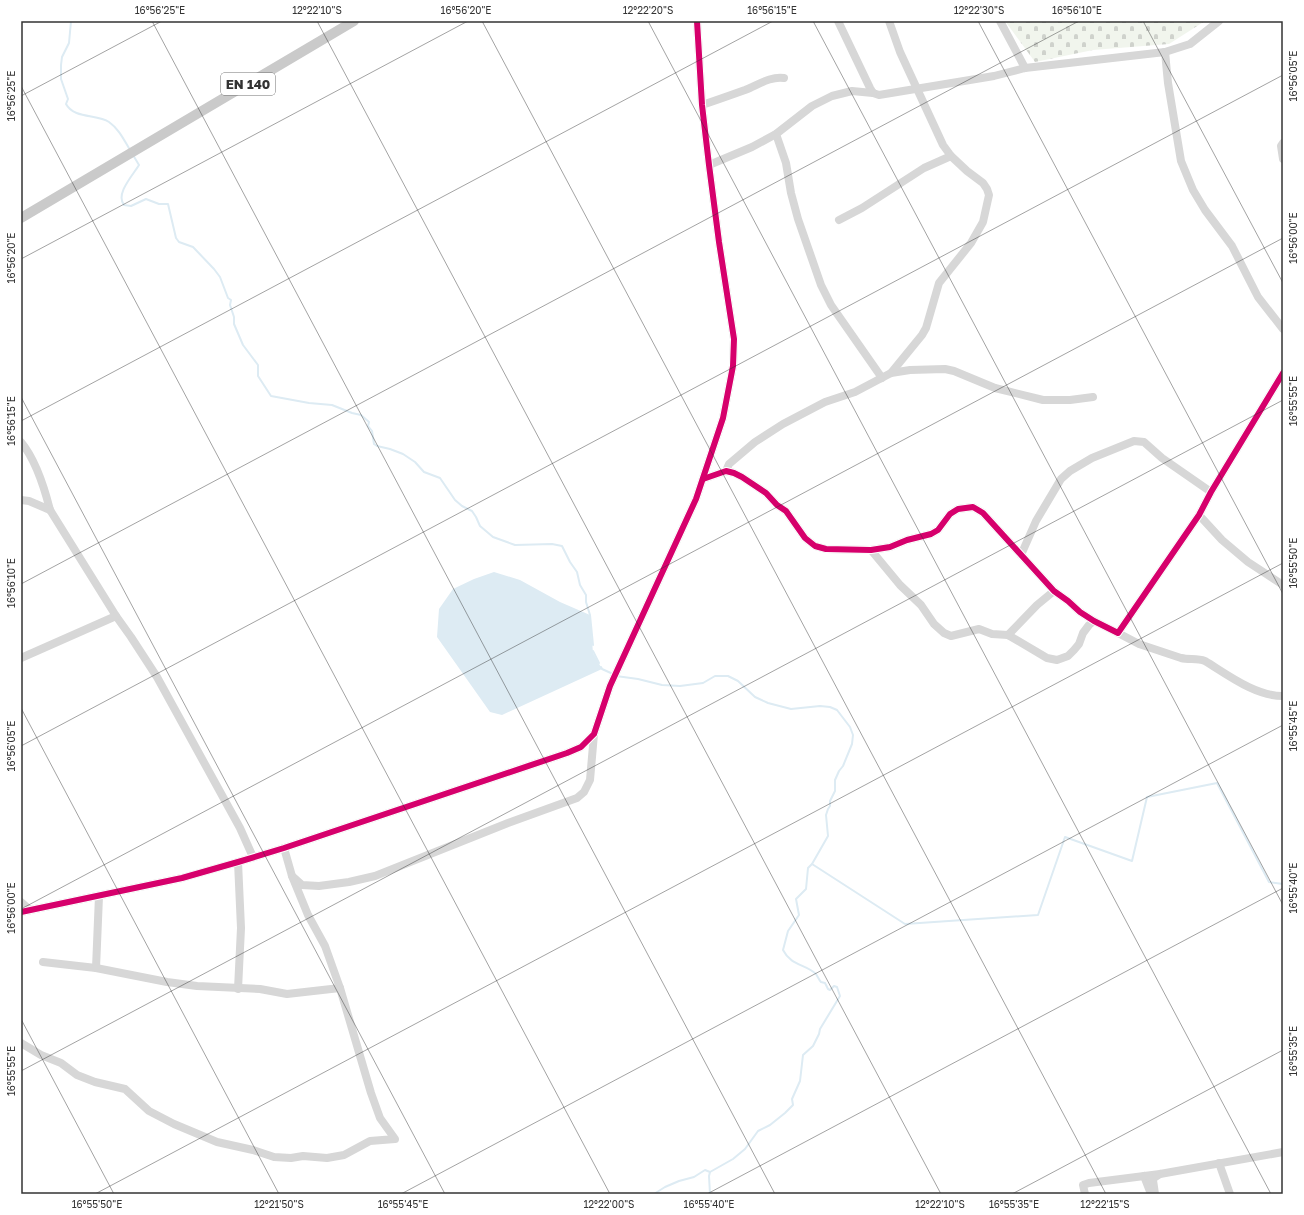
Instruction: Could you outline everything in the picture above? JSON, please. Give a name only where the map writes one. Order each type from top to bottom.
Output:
[{"type":"main road","name":"EN 140","points":[[21,218],[354,21]]},
{"type":"street","points":[[292,876],[302,885],[319,886],[349,882],[375,876],[508,823],[576,798],[584,792],[590,780],[594,734],[610,686],[696,499],[724,418],[733,366],[734,339],[719,242],[702,105],[697,21]]},
{"type":"street","points":[[838,21],[873,93]]},
{"type":"street","points":[[889,21],[900,52],[943,145],[951,156],[983,183],[989,195],[983,222],[971,243],[939,283],[926,328],[891,373]]},
{"type":"street","points":[[1000,21],[1025,68]]},
{"type":"street","points":[[709,165],[735,155],[776,134],[812,106],[832,96],[852,91],[879,94],[918,89],[994,76],[1025,68],[1165,52],[1190,44],[1219,21]]},
{"type":"street","points":[[1165,52],[1168,83],[1181,161],[1205,210],[1232,246],[1258,297],[1283,328]]},
{"type":"street","points":[[702,105],[746,90],[772,78],[784,78]]},
{"type":"street","points":[[776,134],[786,163],[791,193],[798,220],[822,285],[831,305],[882,378]]},
{"type":"street","points":[[1283,143],[1281,146],[1283,159]]},
{"type":"street","points":[[839,220],[862,208],[924,168],[951,156]]},
{"type":"street","points":[[726,471],[729,464],[750,446],[783,424],[825,402],[855,392],[891,373],[910,370],[945,369],[954,371],[995,388],[1043,400],[1070,400],[1093,397]]},
{"type":"street","points":[[1118,634],[1199,515],[1211,492],[1282,377]]},
{"type":"street","points":[[1021,555],[1036,521],[1061,478],[1092,458],[1134,441],[1144,442],[1162,458],[1211,492]]},
{"type":"street","points":[[21,442],[36,469],[46,494],[50,510],[116,616],[132,637],[157,677],[240,828],[253,857]]},
{"type":"street","points":[[703,479],[726,471],[734,473],[766,493],[786,511],[805,538],[816,546],[826,550],[871,550],[890,547],[907,540],[931,534],[938,530],[950,514],[958,509],[973,507],[983,513],[1054,591],[1094,621],[1139,644],[1181,658],[1198,658],[1205,661],[1253,690],[1271,696],[1283,696]]},
{"type":"street","points":[[21,500],[29,501],[50,510]]},
{"type":"street","points":[[1199,515],[1222,540],[1248,562],[1283,585]]},
{"type":"street","points":[[871,550],[900,585],[921,605],[934,624],[944,633],[951,636],[979,629],[992,634],[1008,635],[1047,658],[1057,660],[1068,656],[1074,650],[1079,644],[1083,632],[1094,621]]},
{"type":"street","points":[[1008,635],[1037,605],[1054,591]]},
{"type":"street","points":[[21,658],[116,616]]},
{"type":"street","points":[[21,912],[182,878],[284,848],[567,753],[581,747],[594,734]]},
{"type":"street","points":[[21,1043],[61,1063],[76,1075],[96,1082],[125,1089],[149,1111],[174,1124],[217,1142],[253,1150],[274,1157],[291,1158],[303,1156],[327,1158],[344,1154],[370,1141],[395,1139],[380,1118],[371,1093],[340,988],[324,946],[308,915],[292,876],[284,848]]},
{"type":"street","points":[[238,862],[241,928],[238,989]]},
{"type":"street","points":[[96,968],[99,896]]},
{"type":"street","points":[[21,902],[30,910]]},
{"type":"street","points":[[42,962],[96,968],[167,982],[238,989],[260,989],[287,994],[340,988]]},
{"type":"street","points":[[1085,1194],[1083,1185],[1160,1174],[1283,1152]]},
{"type":"street","points":[[1219,1163],[1230,1194]]},
{"type":"street","points":[[1155,1194],[1153,1180],[1160,1174]]},
{"type":"street","points":[[1144,1176],[1151,1194]]},
{"type":"green space","points":[[1005,21],[1205,21],[1169,44],[1093,50],[1035,62]]},
{"type":"shaded area","points":[[494,572],[520,580],[560,602],[590,615],[593,653],[602,669],[502,715],[490,712],[437,637],[439,609],[453,589]]},
{"type":"waterway","points":[[71,21],[69,43],[62,57],[61,65],[61,79],[68,99],[66,104],[74,112],[109,122],[118,131],[130,150]]},
{"type":"waterway","points":[[133,155],[139,165],[123,190],[122,201],[124,205],[131,206],[146,199],[159,204],[168,204],[176,238],[179,242],[193,247],[220,277],[228,298],[231,300],[230,305],[234,317],[234,324],[243,345],[258,365],[258,376],[271,396],[309,403],[332,405],[361,415],[369,422],[368,426],[372,431],[374,444],[403,454],[415,462],[424,472],[440,478],[455,500],[462,506],[472,511],[480,526],[493,537],[515,545],[552,544],[562,546],[577,572],[580,585],[586,595],[593,645]]},
{"type":"waterway","points":[[593,651],[599,663]]},
{"type":"waterway","points":[[601,667],[602,669],[613,674]]},
{"type":"waterway","points":[[616,676],[638,679],[662,685],[680,686],[703,683],[715,676],[728,676],[738,681],[755,697],[768,703],[791,709],[820,706],[830,707],[837,710],[850,727],[853,735],[852,744],[843,766],[835,780],[835,791],[826,815],[828,836],[812,864],[905,924],[1038,915],[1065,837],[1132,861],[1147,797],[1217,783],[1269,882],[1283,884]]},
{"type":"waterway","points":[[654,1194],[665,1187],[694,1177],[705,1170],[710,1172],[733,1159],[745,1149],[758,1131],[770,1125],[793,1105],[792,1099],[800,1081],[803,1055],[813,1046],[820,1029],[840,996],[837,987],[834,986],[830,990],[828,989],[825,983],[821,982],[816,974],[808,968],[794,962],[783,950],[788,931],[799,915],[796,899],[806,889],[808,868],[812,864]]},
{"type":"waterway","points":[[710,1172],[710,1194]]},
{"type":"cycle path","points":[[21,912],[182,878],[284,848],[567,753],[581,747],[594,734],[610,686],[696,499],[723,418],[733,366],[734,339],[719,242],[702,105],[697,21]]},
{"type":"cycle path","points":[[703,479],[726,471],[742,477],[766,493],[777,505],[786,511],[805,538],[815,546],[826,549],[871,550],[890,547],[907,540],[931,534],[938,530],[950,514],[958,509],[973,507],[983,513],[1054,591],[1080,612],[1118,633],[1199,515],[1211,492],[1283,373]]}]
